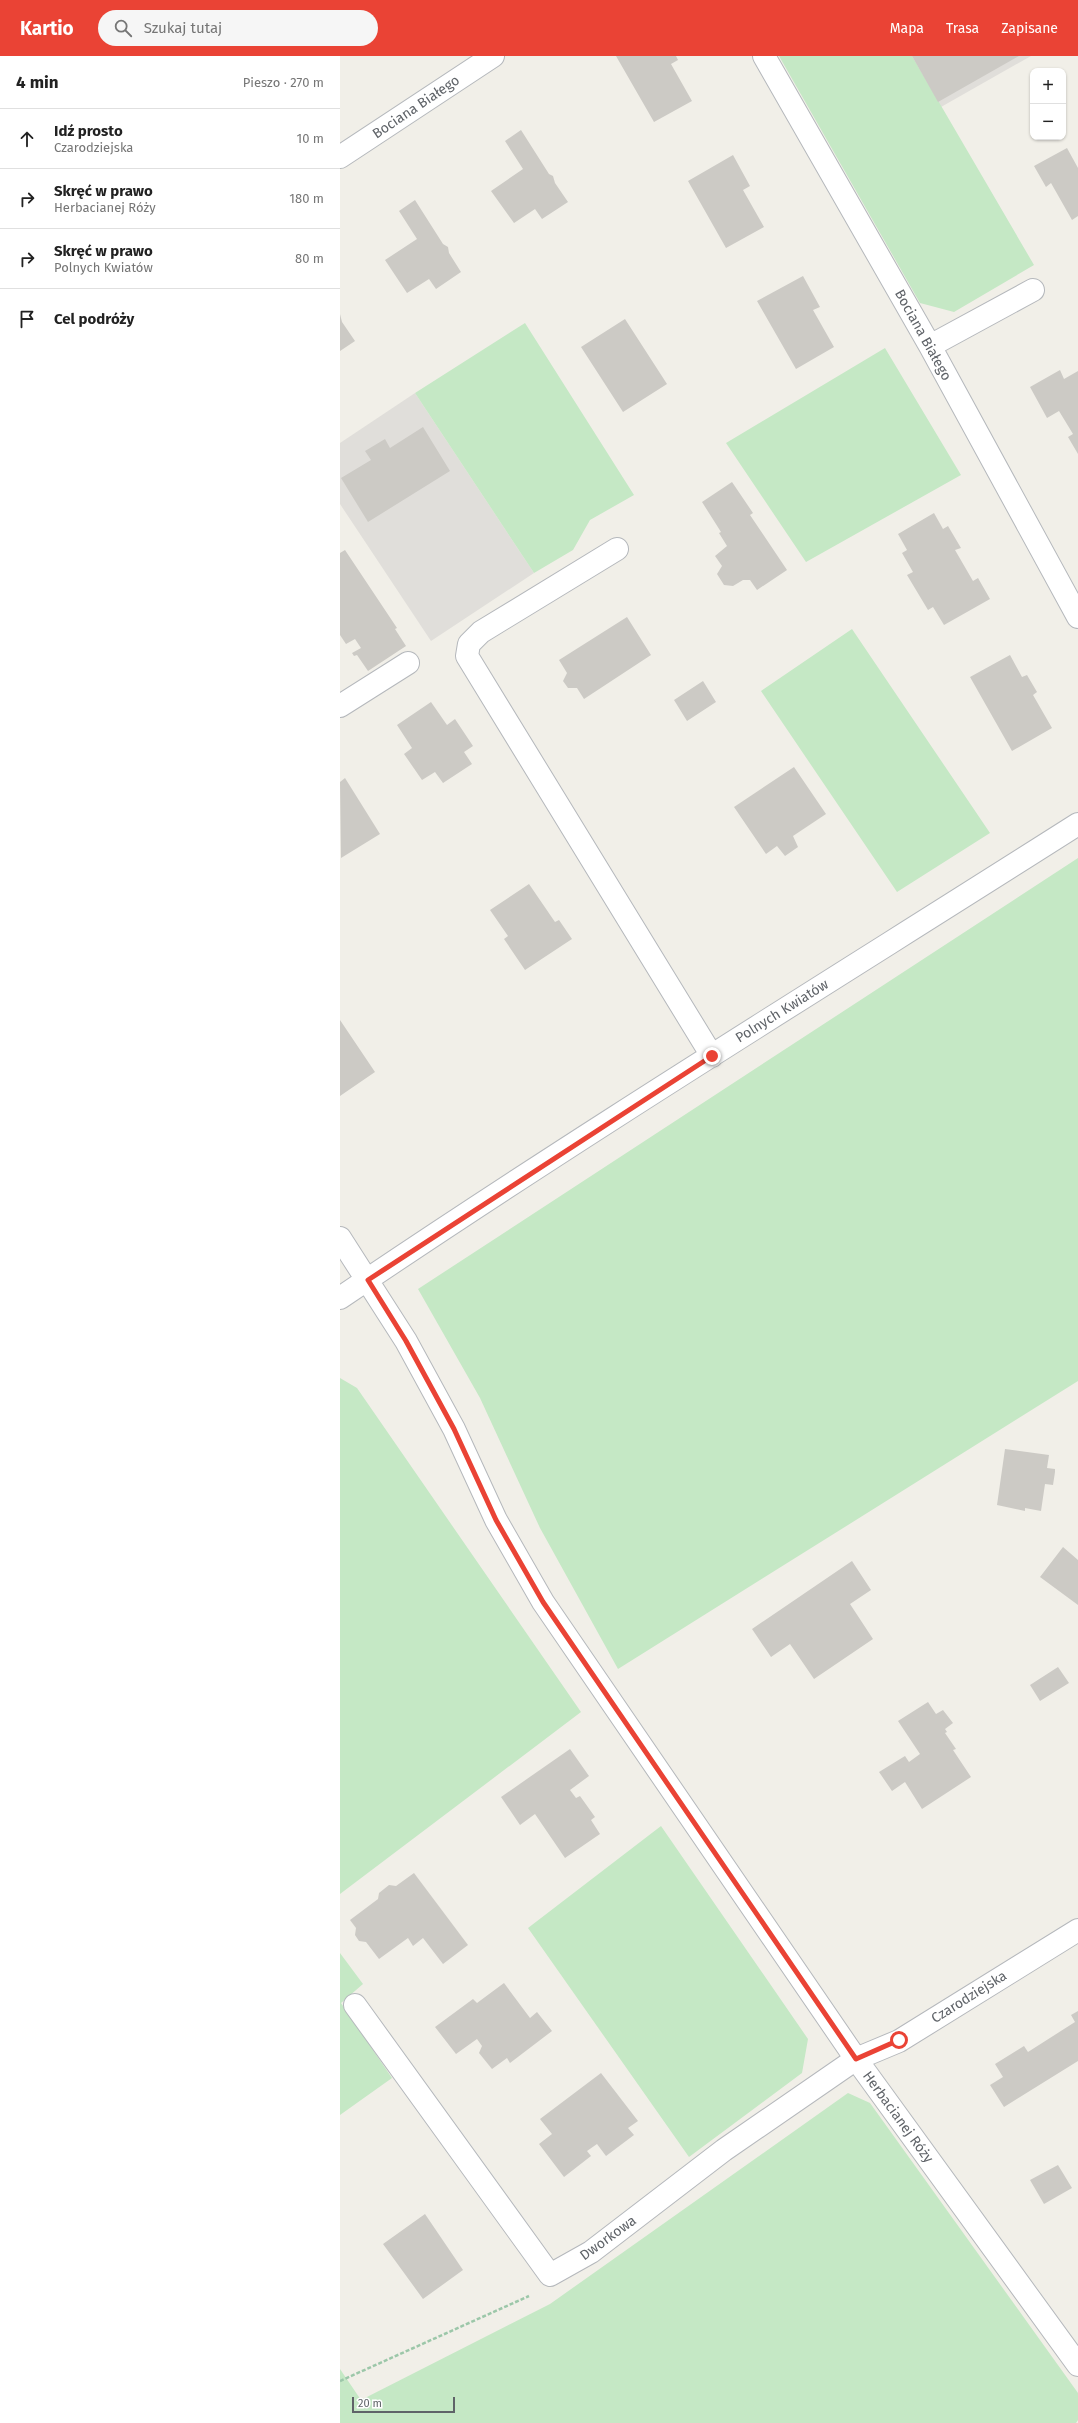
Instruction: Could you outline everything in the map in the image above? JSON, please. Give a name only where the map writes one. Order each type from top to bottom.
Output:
[{"type":"street","name":"Bociana Białego","points":[[340,157],[493,56]]},
{"type":"street","name":"Bociana Białego","points":[[764,56],[930,346],[1078,617]]},
{"type":"street","points":[[930,346],[1033,290]]},
{"type":"street","points":[[617,549],[481,632],[470,644],[467,656],[712,1056]]},
{"type":"street","points":[[340,706],[408,663]]},
{"type":"street","name":"Polnych Kwiatów","points":[[368,1280],[712,1056],[1078,824]]},
{"type":"street","points":[[340,1238],[368,1280],[340,1298]]},
{"type":"street","name":"Herbacianej Róży","points":[[368,1280],[406,1341],[454,1429],[496,1520],[543,1602],[856,2059],[1078,2365]]},
{"type":"street","name":"Czarodziejska","points":[[856,2059],[899,2040],[1078,1930]]},
{"type":"street","points":[[355,2005],[550,2275]]},
{"type":"street","name":"Dworkowa","points":[[550,2275],[591,2252],[724,2150],[856,2059]]},
{"type":"path","points":[[340,2381],[529,2297],[550,2275]]},
{"type":"shaded area","points":[[912,56],[1031,56],[941,107]]},
{"type":"shaded area","points":[[415,393],[534,573],[431,641],[340,504],[340,443]]},
{"type":"green space","points":[[779,56],[912,56],[1034,265],[954,312],[920,303]]},
{"type":"green space","points":[[525,323],[634,495],[590,520],[573,550],[534,573],[415,393]]},
{"type":"green space","points":[[885,348],[961,475],[806,562],[726,443]]},
{"type":"green space","points":[[852,629],[990,833],[897,892],[761,691]]},
{"type":"green space","points":[[1078,858],[1078,1381],[618,1669],[540,1528],[480,1398],[418,1289]]},
{"type":"green space","points":[[340,1378],[357,1388],[581,1712],[340,1894]]},
{"type":"green space","points":[[661,1826],[808,2039],[802,2073],[689,2157],[528,1928]]},
{"type":"green space","points":[[340,1953],[363,1984],[341,2003],[392,2078],[340,2115]]},
{"type":"green space","points":[[848,2093],[870,2103],[1078,2393],[1078,2420],[1076,2423],[340,2423],[340,2369],[361,2400],[550,2304]]},
{"type":"building","points":[[616,56],[676,56],[678,60],[671,64],[692,101],[654,122]]},
{"type":"building","points":[[912,56],[1019,56],[938,102]]},
{"type":"building","points":[[521,130],[549,174],[553,176],[555,183],[568,202],[542,219],[535,209],[514,223],[491,191],[523,169],[505,141]]},
{"type":"building","points":[[1067,148],[1078,168],[1078,216],[1072,220],[1051,183],[1046,187],[1034,166]]},
{"type":"building","points":[[733,155],[750,186],[743,190],[764,227],[726,248],[688,181]]},
{"type":"building","points":[[415,200],[443,244],[448,247],[449,253],[461,272],[436,289],[429,279],[407,293],[385,260],[417,239],[399,211]]},
{"type":"building","points":[[803,276],[820,307],[813,310],[834,347],[796,369],[757,301]]},
{"type":"building","points":[[340,314],[342,322],[355,341],[340,351]]},
{"type":"building","points":[[625,319],[667,384],[623,412],[581,347]]},
{"type":"building","points":[[1060,370],[1064,379],[1078,371],[1078,454],[1068,437],[1073,434],[1059,411],[1047,418],[1030,387]]},
{"type":"building","points":[[423,427],[450,471],[368,522],[341,478],[371,460],[365,451],[385,439],[390,448]]},
{"type":"building","points":[[732,482],[753,513],[750,515],[787,570],[757,590],[750,580],[743,580],[733,586],[724,585],[717,574],[722,566],[715,556],[727,546],[719,533],[721,532],[702,502]]},
{"type":"building","points":[[934,513],[943,529],[948,526],[961,548],[955,550],[973,581],[978,578],[990,599],[944,625],[933,607],[928,610],[907,575],[913,572],[902,553],[907,550],[898,534]]},
{"type":"building","points":[[345,550],[397,628],[395,629],[406,646],[368,671],[357,655],[354,656],[352,653],[361,648],[355,639],[346,644],[340,635],[340,553]]},
{"type":"building","points":[[627,617],[651,655],[584,699],[577,688],[568,688],[563,681],[567,673],[559,660]]},
{"type":"building","points":[[1010,655],[1022,677],[1027,675],[1037,692],[1033,695],[1052,728],[1012,751],[970,677]]},
{"type":"building","points":[[703,681],[716,702],[687,721],[674,700]]},
{"type":"building","points":[[431,702],[447,725],[455,719],[473,746],[464,752],[472,764],[443,783],[435,772],[422,780],[404,754],[412,748],[397,725]]},
{"type":"building","points":[[794,767],[826,814],[793,836],[798,847],[785,856],[777,846],[766,854],[734,807]]},
{"type":"building","points":[[345,778],[380,834],[341,858],[340,782]]},
{"type":"building","points":[[529,884],[555,922],[559,920],[572,939],[525,970],[504,939],[508,936],[490,910]]},
{"type":"building","points":[[340,1020],[375,1072],[340,1096]]},
{"type":"building","points":[[1005,1449],[1049,1455],[1047,1468],[1055,1469],[1055,1472],[1053,1485],[1045,1484],[1041,1511],[1025,1508],[1025,1511],[997,1505]]},
{"type":"building","points":[[1063,1547],[1078,1560],[1078,1605],[1040,1577]]},
{"type":"building","points":[[852,1561],[871,1590],[850,1604],[873,1639],[814,1679],[790,1644],[771,1657],[752,1629]]},
{"type":"building","points":[[1058,1667],[1069,1683],[1040,1701],[1030,1685]]},
{"type":"building","points":[[928,1702],[936,1714],[943,1710],[953,1723],[945,1729],[947,1732],[945,1733],[956,1749],[953,1750],[971,1777],[922,1809],[905,1782],[892,1791],[879,1772],[905,1756],[909,1762],[920,1754],[898,1721]]},
{"type":"building","points":[[570,1749],[589,1776],[570,1790],[576,1798],[580,1796],[595,1817],[591,1820],[600,1834],[565,1858],[535,1814],[520,1825],[501,1797]]},
{"type":"building","points":[[414,1873],[468,1945],[443,1964],[423,1938],[413,1946],[408,1938],[379,1959],[366,1942],[359,1941],[355,1935],[356,1928],[350,1920],[378,1899],[379,1893],[389,1885],[396,1886]]},
{"type":"building","points":[[504,1983],[530,2018],[537,2012],[552,2031],[510,2063],[507,2058],[492,2069],[479,2053],[482,2046],[477,2039],[456,2054],[435,2027],[473,1999],[477,2003]]},
{"type":"building","points":[[1078,2011],[1078,2061],[1004,2107],[990,2085],[1003,2077],[995,2064],[1024,2046],[1028,2052],[1075,2022],[1071,2015]]},
{"type":"building","points":[[601,2073],[638,2121],[628,2128],[634,2135],[606,2156],[597,2144],[587,2151],[591,2156],[564,2177],[539,2144],[552,2134],[540,2119]]},
{"type":"building","points":[[1058,2165],[1072,2188],[1044,2204],[1030,2180]]},
{"type":"building","points":[[425,2214],[463,2270],[423,2299],[383,2244]]},
{"type":"route","points":[[712,1056],[407,1253],[368,1280],[406,1341],[454,1429],[496,1520],[543,1602],[856,2059],[899,2040]]}]
